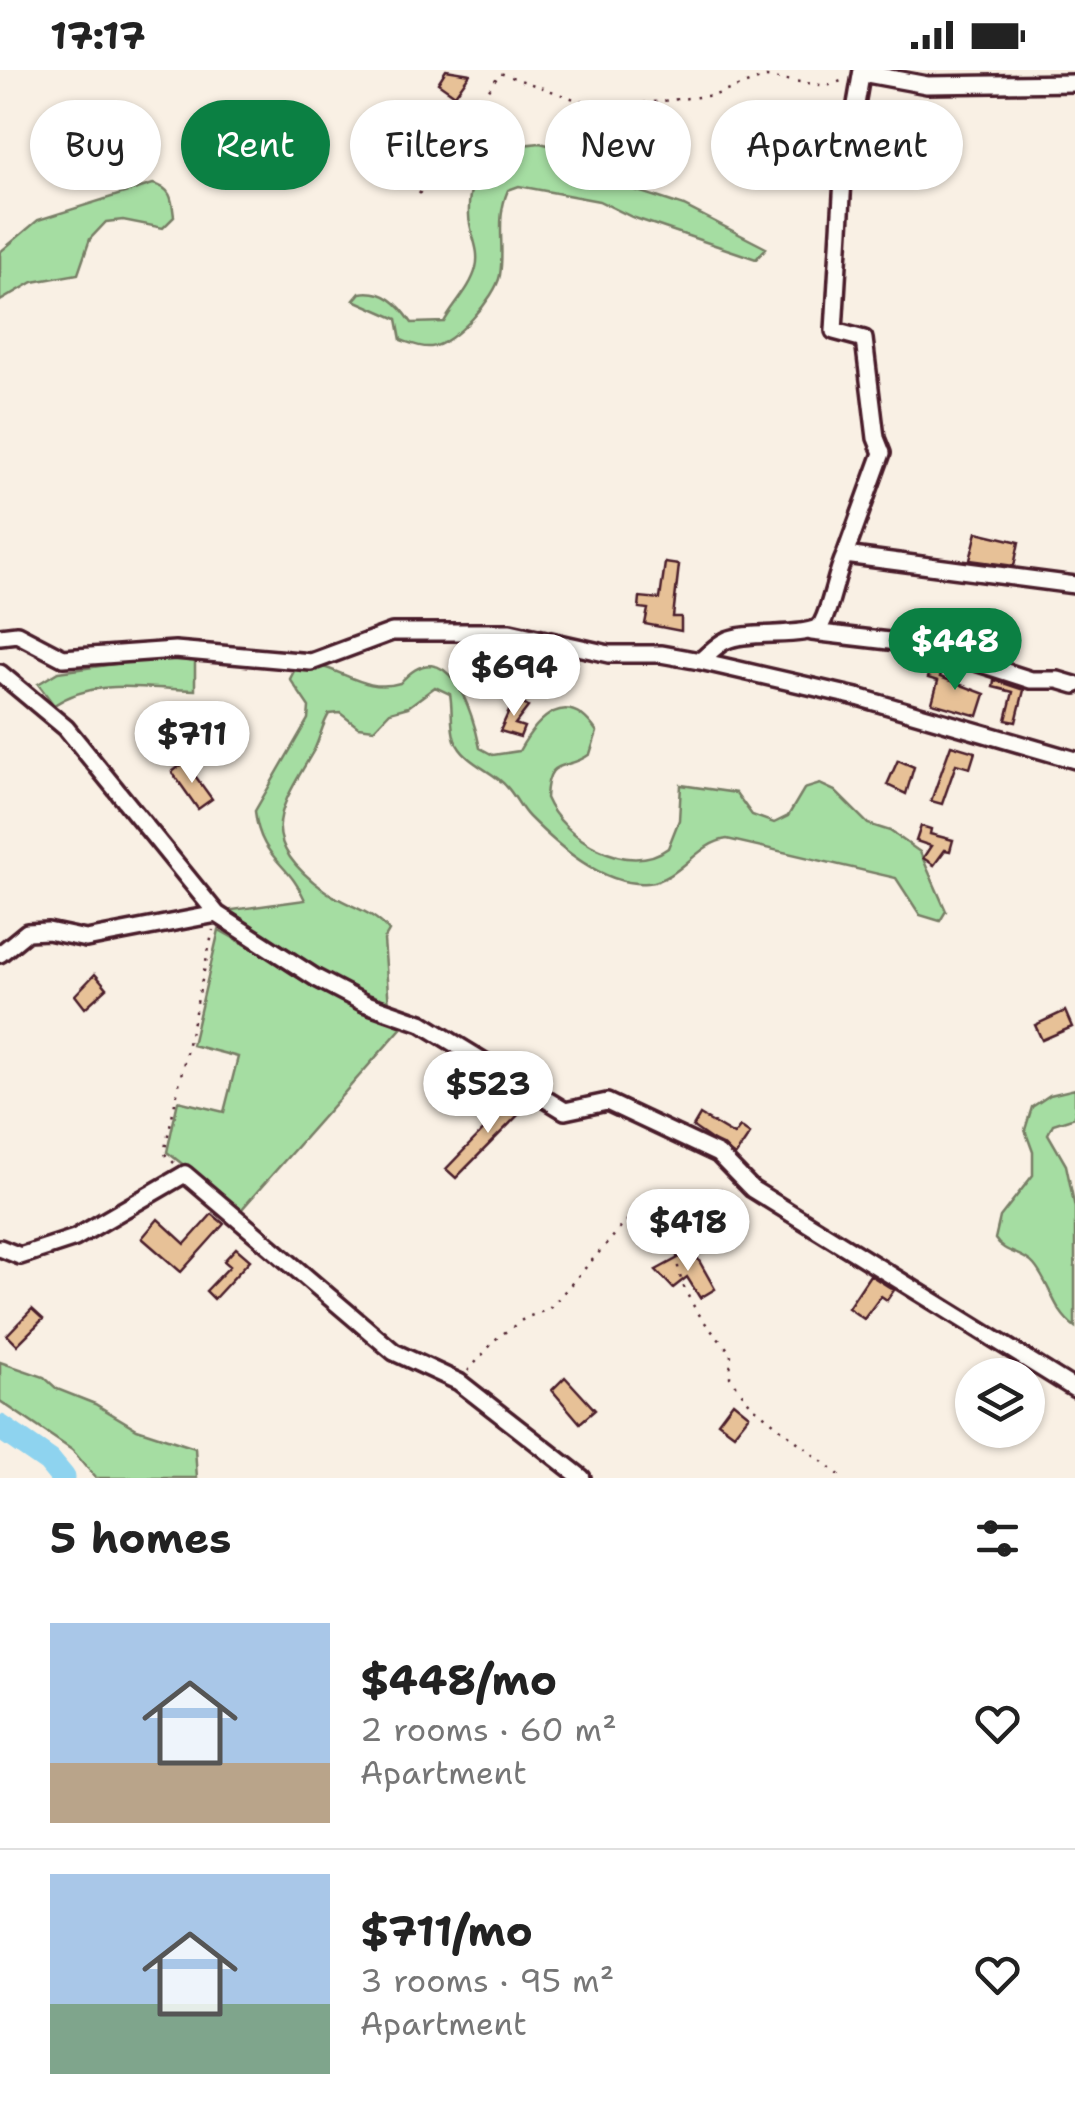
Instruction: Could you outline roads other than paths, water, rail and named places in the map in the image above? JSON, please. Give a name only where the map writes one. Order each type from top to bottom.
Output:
[{"type":"street","points":[[812,632],[822,624],[831,586],[882,452],[876,438],[864,340],[834,331],[844,179],[862,72],[927,85],[1075,83]]},
{"type":"street","points":[[845,555],[1075,585]]},
{"type":"street","points":[[0,636],[18,634],[63,658],[176,650],[312,662],[392,632],[510,632],[609,654],[661,654],[700,661],[861,698],[1075,760]]},
{"type":"street","points":[[700,661],[726,640],[760,632],[812,632],[923,645],[1031,680],[1058,680],[1075,686]]},
{"type":"street","points":[[0,673],[66,728],[217,914],[265,949],[364,1002],[421,1023],[565,1111],[607,1102],[718,1154],[752,1190],[1075,1389]]},
{"type":"street","points":[[0,954],[27,932],[48,931],[86,938],[217,914]]},
{"type":"street","points":[[0,1248],[20,1256],[75,1238],[185,1174],[394,1352],[459,1382],[582,1478]]},
{"type":"waterway","points":[[0,1427],[49,1461],[63,1478]]}]
